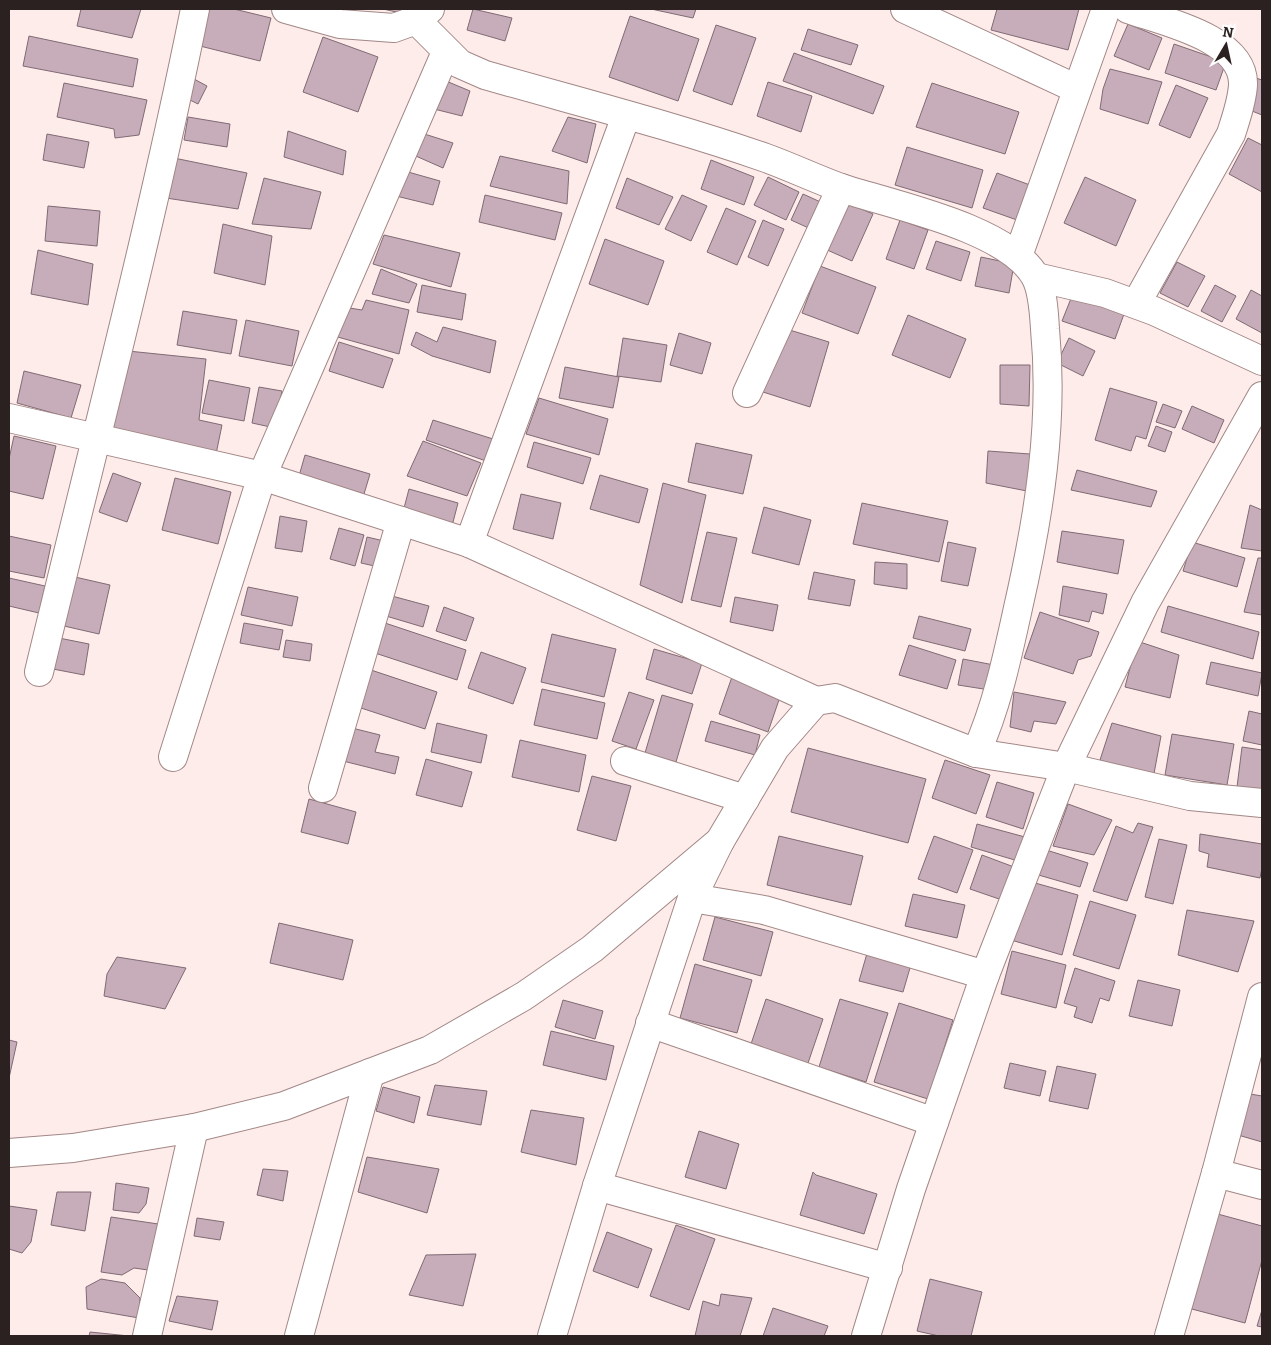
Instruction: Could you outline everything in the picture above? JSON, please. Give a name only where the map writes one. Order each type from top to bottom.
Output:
[{"type":"street","points":[[39,672],[95,438],[148,230],[195,9]]},
{"type":"street","points":[[286,9],[342,16],[394,28],[423,15],[446,52],[460,64],[485,75],[766,158],[841,188],[892,202],[987,236],[1018,256],[1036,277],[1043,308],[1048,354],[1047,418],[1042,481],[1033,542],[1004,675],[990,721],[976,753]]},
{"type":"street","points":[[905,9],[1077,89]]},
{"type":"street","points":[[1018,256],[1106,9]]},
{"type":"street","points":[[1128,9],[1199,34],[1223,47],[1238,64],[1243,84],[1238,112],[1230,134],[1136,304]]},
{"type":"street","points":[[173,757],[262,476],[446,52]]},
{"type":"street","points":[[469,543],[626,116]]},
{"type":"street","points":[[747,393],[841,188]]},
{"type":"street","points":[[1036,277],[1104,293],[1136,304],[1262,361]]},
{"type":"street","points":[[866,1336],[934,1122],[985,975],[1066,767],[1146,603],[1262,396]]},
{"type":"street","points":[[9,418],[262,476],[469,543],[816,701],[834,698],[976,753],[1066,767],[1190,796],[1262,803]]},
{"type":"street","points":[[323,788],[401,521]]},
{"type":"street","points":[[552,1336],[597,1186],[692,898],[720,841],[776,748],[816,701]]},
{"type":"street","points":[[626,761],[745,799]]},
{"type":"street","points":[[9,1153],[73,1148],[194,1128],[284,1106],[430,1050],[524,996],[592,949],[720,841]]},
{"type":"street","points":[[692,898],[764,910],[985,975]]},
{"type":"street","points":[[1169,1336],[1216,1173],[1262,997]]},
{"type":"street","points":[[650,1023],[934,1122]]},
{"type":"street","points":[[299,1336],[370,1073]]},
{"type":"street","points":[[147,1336],[194,1128]]},
{"type":"street","points":[[1216,1173],[1262,1185]]},
{"type":"street","points":[[597,1186],[888,1268]]},
{"type":"building","points":[[81,9],[141,9],[132,38],[77,26]]},
{"type":"building","points":[[205,9],[234,9],[271,18],[260,61],[196,45]]},
{"type":"building","points":[[383,9],[416,9],[414,16]]},
{"type":"building","points":[[473,9],[512,18],[505,41],[467,30]]},
{"type":"building","points":[[651,9],[696,9],[693,18]]},
{"type":"building","points":[[997,9],[1079,9],[1068,50],[991,30]]},
{"type":"building","points":[[630,16],[699,39],[678,101],[609,77]]},
{"type":"building","points":[[1128,24],[1162,38],[1149,70],[1114,56]]},
{"type":"building","points":[[716,25],[756,38],[732,105],[693,91]]},
{"type":"building","points":[[808,29],[858,45],[851,65],[801,50]]},
{"type":"building","points":[[29,36],[138,59],[133,87],[23,66]]},
{"type":"building","points":[[323,37],[378,57],[358,112],[303,92]]},
{"type":"building","points":[[1174,44],[1226,62],[1216,90],[1165,73]]},
{"type":"building","points":[[794,53],[884,86],[873,114],[783,81]]},
{"type":"building","points":[[1110,69],[1162,82],[1148,124],[1100,109],[1103,89]]},
{"type":"building","points":[[1253,77],[1262,80],[1262,115],[1242,107]]},
{"type":"building","points":[[194,79],[207,86],[198,104],[186,98]]},
{"type":"building","points":[[446,81],[470,91],[462,116],[434,109]]},
{"type":"building","points":[[768,82],[812,96],[801,132],[757,116]]},
{"type":"building","points":[[64,83],[147,100],[139,135],[115,138],[114,129],[57,117]]},
{"type":"building","points":[[932,83],[1019,112],[1005,154],[916,127]]},
{"type":"building","points":[[1176,85],[1208,98],[1190,138],[1159,125]]},
{"type":"building","points":[[188,117],[230,124],[227,147],[184,140]]},
{"type":"building","points":[[568,117],[596,124],[587,163],[552,151]]},
{"type":"building","points":[[288,131],[346,151],[343,175],[284,157]]},
{"type":"building","points":[[418,132],[453,143],[443,168],[409,153]]},
{"type":"building","points":[[47,134],[89,142],[84,168],[43,160]]},
{"type":"building","points":[[1248,138],[1262,145],[1262,192],[1229,174]]},
{"type":"building","points":[[907,147],[983,170],[972,208],[895,185]]},
{"type":"building","points":[[500,156],[569,171],[567,204],[490,186]]},
{"type":"building","points":[[174,158],[247,173],[238,209],[166,198]]},
{"type":"building","points":[[711,160],[754,177],[744,205],[701,189]]},
{"type":"building","points":[[401,170],[440,181],[433,205],[396,196]]},
{"type":"building","points":[[997,173],[1030,185],[1017,220],[983,208]]},
{"type":"building","points":[[768,177],[799,192],[786,220],[754,205]]},
{"type":"building","points":[[1085,177],[1136,200],[1116,246],[1064,223]]},
{"type":"building","points":[[264,178],[321,192],[311,229],[252,224]]},
{"type":"building","points":[[627,178],[673,197],[659,225],[616,208]]},
{"type":"building","points":[[803,194],[825,204],[813,230],[791,220]]},
{"type":"building","points":[[485,195],[562,213],[555,240],[479,222]]},
{"type":"building","points":[[682,195],[707,206],[691,241],[665,229]]},
{"type":"building","points":[[845,202],[873,214],[852,261],[825,249]]},
{"type":"building","points":[[48,206],[100,211],[97,246],[45,241]]},
{"type":"building","points":[[726,208],[756,221],[737,265],[707,252]]},
{"type":"building","points":[[763,220],[784,229],[768,266],[748,257]]},
{"type":"building","points":[[900,220],[928,230],[914,269],[886,259]]},
{"type":"building","points":[[223,224],[272,236],[265,285],[214,273]]},
{"type":"building","points":[[384,235],[460,253],[451,287],[373,264]]},
{"type":"building","points":[[605,239],[664,261],[648,305],[589,284]]},
{"type":"building","points":[[936,241],[970,252],[961,281],[926,269]]},
{"type":"building","points":[[38,250],[93,264],[88,305],[31,294]]},
{"type":"building","points":[[981,257],[1014,264],[1009,293],[975,286]]},
{"type":"building","points":[[1177,262],[1205,276],[1188,307],[1160,293]]},
{"type":"building","points":[[820,266],[876,287],[858,334],[802,313]]},
{"type":"building","points":[[381,269],[417,284],[409,303],[372,294]]},
{"type":"building","points":[[422,285],[466,294],[462,320],[417,312]]},
{"type":"building","points":[[1215,285],[1236,296],[1222,322],[1201,311]]},
{"type":"building","points":[[1251,290],[1262,296],[1262,333],[1236,319]]},
{"type":"building","points":[[1072,296],[1124,314],[1115,339],[1062,321]]},
{"type":"building","points":[[366,300],[409,310],[399,354],[334,336],[343,307],[362,310]]},
{"type":"building","points":[[183,311],[237,320],[231,354],[177,345]]},
{"type":"building","points":[[908,315],[966,339],[950,378],[892,355]]},
{"type":"building","points":[[246,320],[299,331],[292,366],[239,356]]},
{"type":"building","points":[[443,327],[496,341],[490,373],[432,356],[411,345],[416,332],[437,342]]},
{"type":"building","points":[[783,328],[829,342],[810,407],[763,392]]},
{"type":"building","points":[[679,333],[711,343],[702,374],[670,365]]},
{"type":"building","points":[[623,338],[667,345],[661,382],[617,376]]},
{"type":"building","points":[[1069,338],[1095,351],[1083,376],[1057,363]]},
{"type":"building","points":[[339,342],[393,359],[383,388],[329,371]]},
{"type":"building","points":[[128,351],[206,359],[199,420],[222,425],[215,459],[108,428]]},
{"type":"building","points":[[1000,365],[1030,365],[1029,406],[1000,404]]},
{"type":"building","points":[[565,367],[619,377],[613,408],[559,398]]},
{"type":"building","points":[[24,371],[81,385],[71,418],[17,403]]},
{"type":"building","points":[[209,380],[250,388],[244,421],[202,413]]},
{"type":"building","points":[[259,387],[282,391],[275,428],[252,423]]},
{"type":"building","points":[[1110,388],[1157,402],[1146,439],[1136,436],[1131,451],[1095,440]]},
{"type":"building","points":[[539,398],[608,419],[599,455],[526,434]]},
{"type":"building","points":[[1163,404],[1182,411],[1175,428],[1156,422]]},
{"type":"building","points":[[1192,406],[1224,420],[1214,443],[1182,429]]},
{"type":"building","points":[[433,420],[493,439],[486,461],[426,440]]},
{"type":"building","points":[[1156,426],[1172,432],[1165,452],[1148,446]]},
{"type":"building","points":[[14,436],[56,446],[43,499],[9,491],[9,459]]},
{"type":"building","points":[[423,441],[481,463],[467,496],[407,476]]},
{"type":"building","points":[[534,442],[591,458],[583,484],[527,467]]},
{"type":"building","points":[[696,443],[752,455],[743,494],[688,482]]},
{"type":"building","points":[[988,451],[1030,454],[1032,492],[986,483]]},
{"type":"building","points":[[305,455],[370,474],[364,494],[299,476]]},
{"type":"building","points":[[1077,470],[1157,491],[1151,507],[1071,490]]},
{"type":"building","points":[[113,473],[141,483],[127,522],[99,512]]},
{"type":"building","points":[[600,475],[648,489],[639,523],[590,509]]},
{"type":"building","points":[[175,478],[231,492],[218,544],[162,530]]},
{"type":"building","points":[[663,483],[706,495],[682,603],[640,585]]},
{"type":"building","points":[[409,489],[458,503],[452,526],[403,512]]},
{"type":"building","points":[[521,494],[561,503],[553,539],[513,529]]},
{"type":"building","points":[[862,503],[948,521],[939,562],[853,544]]},
{"type":"building","points":[[1250,505],[1262,510],[1262,551],[1241,548]]},
{"type":"building","points":[[764,507],[811,520],[799,565],[752,553]]},
{"type":"building","points":[[280,516],[307,521],[302,552],[275,548]]},
{"type":"building","points":[[339,528],[364,535],[355,566],[330,559]]},
{"type":"building","points":[[1062,531],[1124,540],[1118,574],[1057,562]]},
{"type":"building","points":[[707,532],[737,538],[721,607],[691,600]]},
{"type":"building","points":[[9,536],[51,545],[44,578],[9,571]]},
{"type":"building","points":[[367,537],[384,541],[379,567],[361,563]]},
{"type":"building","points":[[948,542],[976,548],[968,586],[941,581]]},
{"type":"building","points":[[1192,542],[1245,558],[1237,587],[1183,571]]},
{"type":"building","points":[[1258,558],[1262,558],[1262,615],[1244,612]]},
{"type":"building","points":[[875,562],[907,564],[907,589],[874,584]]},
{"type":"building","points":[[814,572],[855,580],[850,606],[808,599]]},
{"type":"building","points":[[75,577],[110,585],[99,634],[64,626]]},
{"type":"building","points":[[9,578],[45,586],[39,613],[9,606]]},
{"type":"building","points":[[1063,586],[1107,594],[1103,614],[1092,611],[1089,622],[1059,615]]},
{"type":"building","points":[[248,587],[298,597],[292,626],[241,615]]},
{"type":"building","points":[[392,596],[429,606],[423,627],[386,616]]},
{"type":"building","points":[[735,597],[778,605],[773,631],[730,622]]},
{"type":"building","points":[[1168,606],[1259,632],[1253,659],[1161,632]]},
{"type":"building","points":[[444,607],[474,618],[466,641],[436,631]]},
{"type":"building","points":[[1040,612],[1099,632],[1091,656],[1078,660],[1073,674],[1024,658]]},
{"type":"building","points":[[919,616],[971,629],[965,651],[913,638]]},
{"type":"building","points":[[244,623],[283,630],[279,650],[240,643]]},
{"type":"building","points":[[385,623],[466,650],[457,680],[375,653]]},
{"type":"building","points":[[552,634],[616,649],[604,697],[541,682]]},
{"type":"building","points":[[59,638],[89,644],[84,675],[53,669]]},
{"type":"building","points":[[286,640],[312,644],[310,661],[283,657]]},
{"type":"building","points":[[1137,641],[1179,655],[1170,698],[1125,687]]},
{"type":"building","points":[[909,645],[956,660],[947,689],[899,675]]},
{"type":"building","points":[[654,649],[702,663],[692,694],[646,679]]},
{"type":"building","points":[[481,652],[526,668],[513,704],[468,688]]},
{"type":"building","points":[[963,659],[994,665],[990,690],[958,685]]},
{"type":"building","points":[[1211,662],[1262,673],[1258,696],[1206,684]]},
{"type":"building","points":[[371,670],[437,692],[425,729],[358,707]]},
{"type":"building","points":[[733,674],[782,691],[768,732],[719,714]]},
{"type":"building","points":[[542,689],[605,703],[597,739],[534,725]]},
{"type":"building","points":[[629,692],[654,700],[636,749],[612,741]]},
{"type":"building","points":[[1014,692],[1066,702],[1056,724],[1034,721],[1031,732],[1010,727]]},
{"type":"building","points":[[662,695],[693,704],[676,762],[645,753]]},
{"type":"building","points":[[1249,711],[1262,714],[1262,745],[1243,741]]},
{"type":"building","points":[[711,721],[760,735],[755,755],[705,741]]},
{"type":"building","points":[[437,723],[487,735],[481,763],[431,752]]},
{"type":"building","points":[[1112,723],[1161,736],[1153,779],[1100,760]]},
{"type":"building","points":[[348,727],[380,735],[375,752],[399,757],[395,774],[339,760]]},
{"type":"building","points":[[1172,734],[1234,744],[1227,785],[1165,775]]},
{"type":"building","points":[[520,740],[586,755],[579,792],[512,777]]},
{"type":"building","points":[[1242,747],[1262,750],[1262,791],[1237,787]]},
{"type":"building","points":[[808,748],[926,779],[908,843],[791,812]]},
{"type":"building","points":[[426,759],[472,772],[462,807],[416,795]]},
{"type":"building","points":[[945,760],[990,775],[976,814],[932,798]]},
{"type":"building","points":[[592,776],[631,786],[616,841],[577,830]]},
{"type":"building","points":[[997,782],[1034,793],[1023,829],[986,817]]},
{"type":"building","points":[[309,799],[356,812],[348,844],[301,832]]},
{"type":"building","points":[[1068,804],[1112,820],[1094,855],[1053,846]]},
{"type":"building","points":[[1138,823],[1153,827],[1127,901],[1093,891],[1116,826],[1133,833]]},
{"type":"building","points":[[977,824],[1025,837],[1018,861],[971,847]]},
{"type":"building","points":[[1200,834],[1262,844],[1260,878],[1207,867],[1209,854],[1199,851]]},
{"type":"building","points":[[779,836],[863,856],[851,905],[767,885]]},
{"type":"building","points":[[934,836],[973,850],[957,893],[918,879]]},
{"type":"building","points":[[1159,839],[1187,845],[1173,904],[1145,897]]},
{"type":"building","points":[[1043,849],[1088,863],[1080,887],[1035,874]]},
{"type":"building","points":[[982,855],[1014,867],[1002,900],[970,889]]},
{"type":"building","points":[[1028,881],[1078,895],[1062,955],[1011,940]]},
{"type":"building","points":[[913,894],[965,905],[957,938],[905,926]]},
{"type":"building","points":[[1090,901],[1136,915],[1119,969],[1073,955]]},
{"type":"building","points":[[1187,910],[1254,921],[1238,972],[1178,955]]},
{"type":"building","points":[[715,917],[773,932],[761,976],[703,960]]},
{"type":"building","points":[[279,923],[353,940],[343,980],[270,963]]},
{"type":"building","points":[[868,950],[912,961],[903,992],[859,981]]},
{"type":"building","points":[[1012,951],[1066,965],[1056,1008],[1001,994]]},
{"type":"building","points":[[117,957],[186,968],[165,1009],[104,996],[107,974]]},
{"type":"building","points":[[695,964],[752,980],[737,1033],[680,1018]]},
{"type":"building","points":[[1075,968],[1115,981],[1109,1001],[1100,998],[1092,1023],[1074,1017],[1077,1007],[1064,1003]]},
{"type":"building","points":[[1138,980],[1180,990],[1172,1026],[1129,1016]]},
{"type":"building","points":[[766,999],[823,1019],[807,1066],[750,1047]]},
{"type":"building","points":[[840,999],[888,1013],[866,1082],[819,1067]]},
{"type":"building","points":[[563,1000],[603,1011],[595,1039],[555,1027]]},
{"type":"building","points":[[899,1003],[953,1020],[928,1099],[874,1082]]},
{"type":"building","points":[[551,1031],[614,1046],[606,1080],[543,1065]]},
{"type":"building","points":[[9,1040],[17,1042],[9,1078]]},
{"type":"building","points":[[1010,1063],[1046,1071],[1040,1096],[1004,1088]]},
{"type":"building","points":[[1057,1066],[1096,1074],[1088,1109],[1049,1101]]},
{"type":"building","points":[[435,1085],[487,1091],[481,1125],[427,1115]]},
{"type":"building","points":[[383,1087],[420,1097],[414,1123],[376,1111]]},
{"type":"building","points":[[1250,1094],[1262,1096],[1262,1142],[1238,1135]]},
{"type":"building","points":[[531,1110],[584,1118],[576,1165],[521,1152]]},
{"type":"building","points":[[699,1131],[739,1144],[726,1189],[685,1177]]},
{"type":"building","points":[[367,1157],[439,1169],[427,1213],[358,1192]]},
{"type":"building","points":[[263,1169],[288,1171],[283,1201],[257,1195]]},
{"type":"building","points":[[813,1172],[816,1175],[877,1194],[864,1234],[800,1215]]},
{"type":"building","points":[[116,1183],[149,1188],[146,1204],[139,1213],[113,1210]]},
{"type":"building","points":[[57,1192],[91,1192],[85,1231],[51,1225]]},
{"type":"building","points":[[9,1206],[37,1210],[31,1242],[22,1253],[9,1249]]},
{"type":"building","points":[[1214,1213],[1262,1226],[1262,1260],[1245,1323],[1188,1308]]},
{"type":"building","points":[[111,1217],[165,1225],[155,1271],[134,1268],[122,1275],[101,1272]]},
{"type":"building","points":[[197,1218],[224,1222],[220,1240],[194,1236]]},
{"type":"building","points":[[676,1225],[715,1239],[689,1310],[650,1296]]},
{"type":"building","points":[[607,1232],[652,1249],[638,1288],[593,1271]]},
{"type":"building","points":[[476,1254],[463,1306],[409,1295],[426,1255]]},
{"type":"building","points":[[101,1279],[125,1283],[140,1298],[139,1318],[87,1309],[86,1287]]},
{"type":"building","points":[[930,1279],[982,1292],[971,1336],[939,1336],[917,1331]]},
{"type":"building","points":[[721,1294],[752,1298],[740,1336],[695,1336],[703,1301],[719,1306]]},
{"type":"building","points":[[177,1296],[218,1301],[212,1330],[169,1321]]},
{"type":"building","points":[[773,1308],[828,1326],[824,1336],[763,1336]]},
{"type":"building","points":[[1262,1310],[1262,1327],[1257,1326]]},
{"type":"building","points":[[90,1332],[129,1336],[89,1336]]}]
